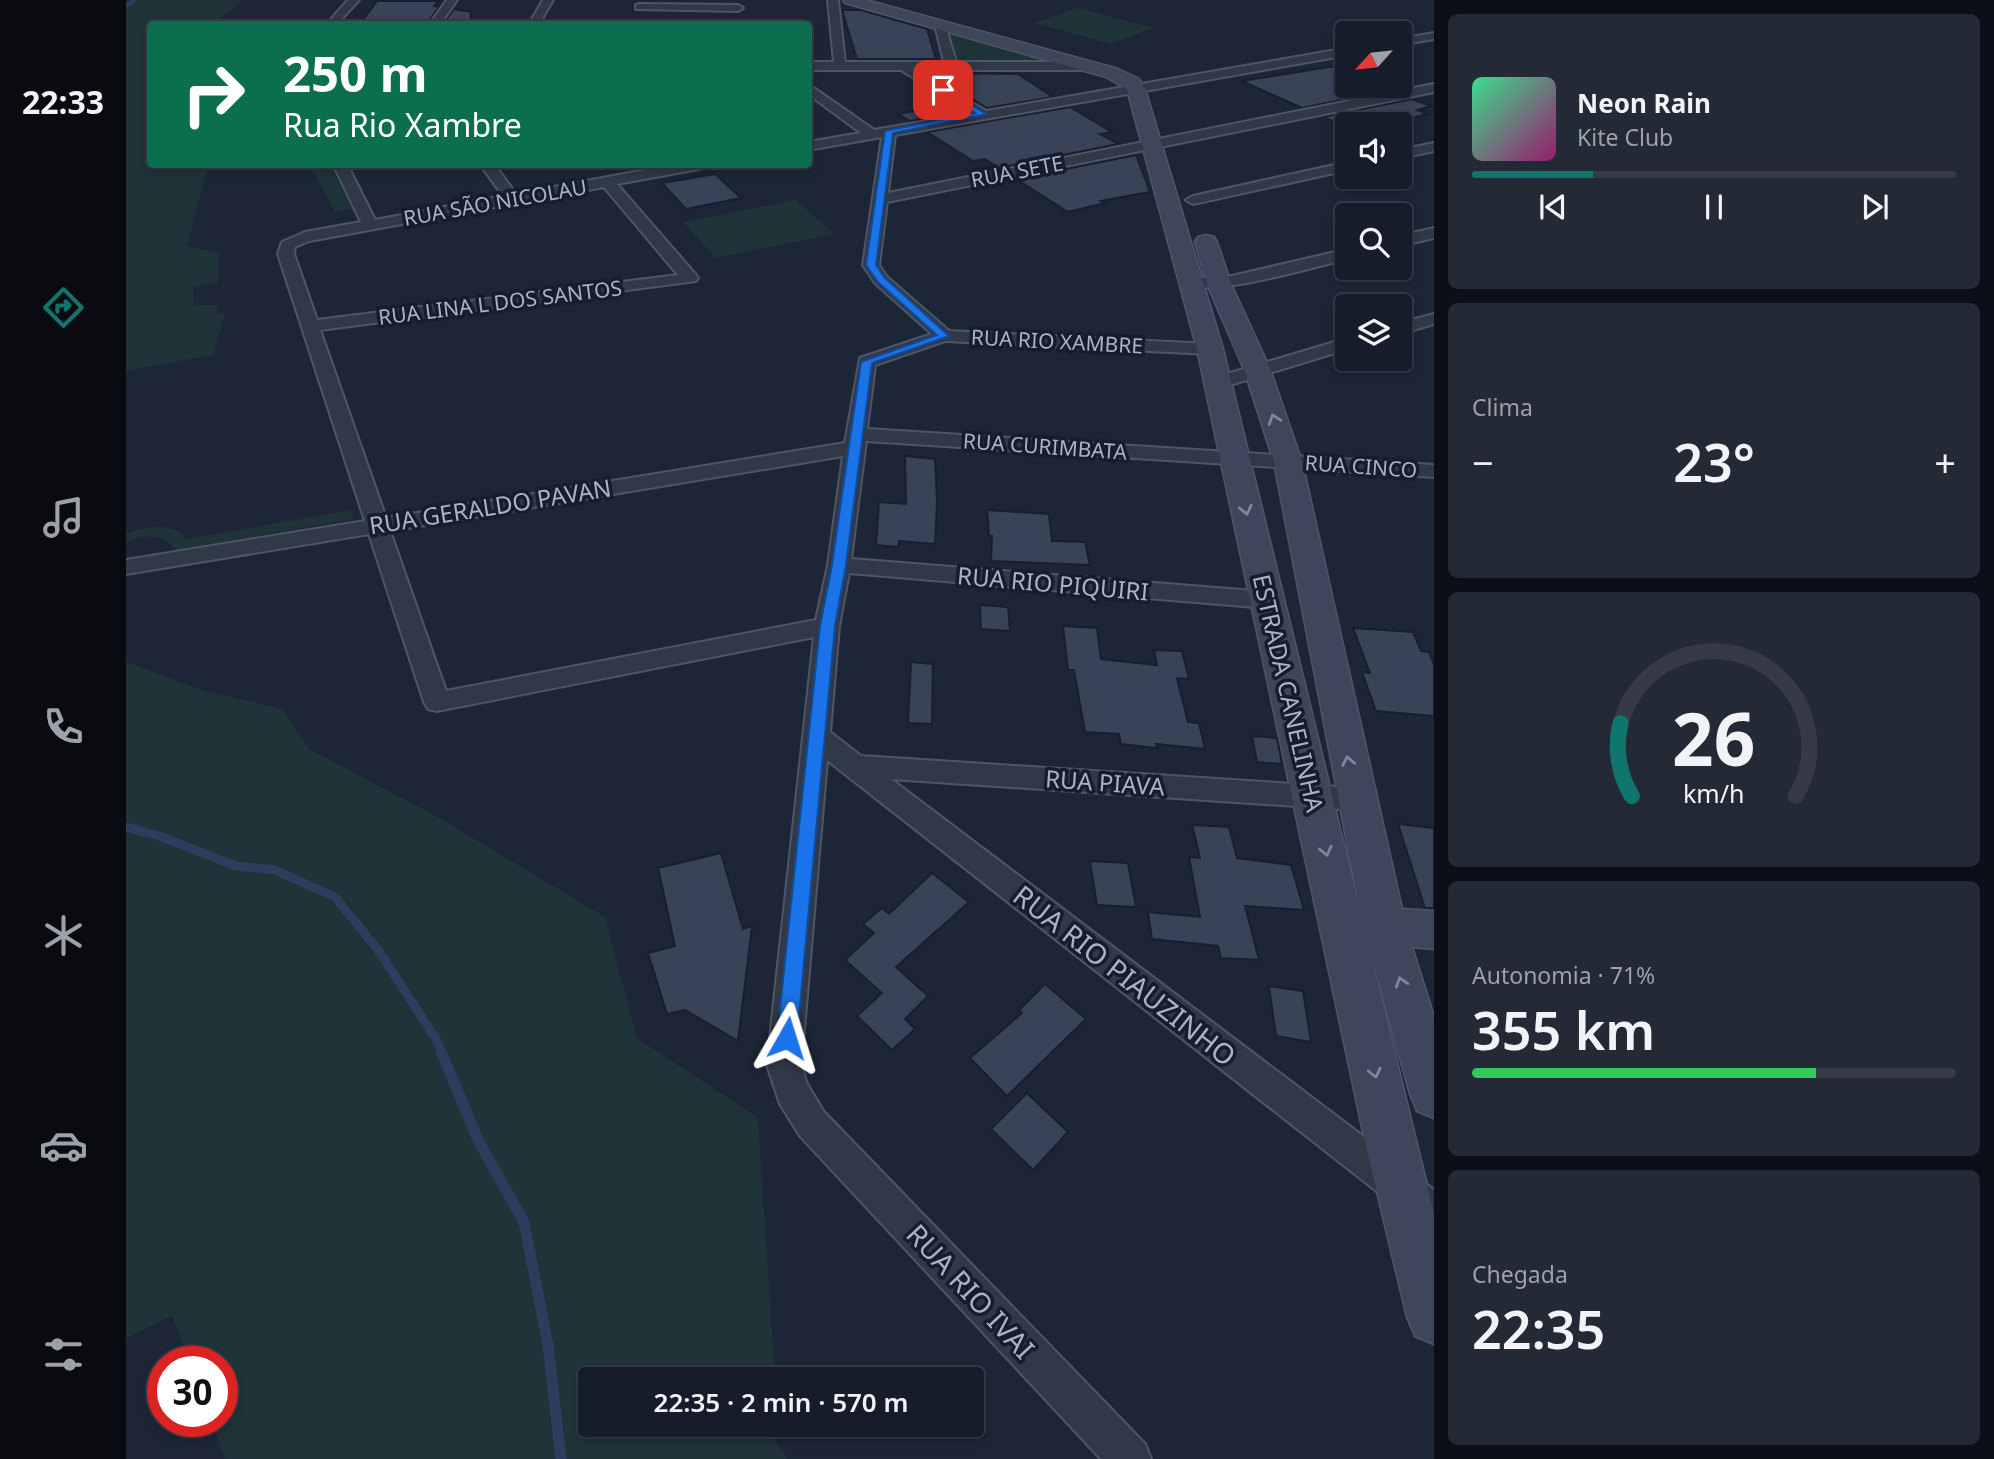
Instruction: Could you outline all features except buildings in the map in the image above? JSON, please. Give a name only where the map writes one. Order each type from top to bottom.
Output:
[{"type":"street","points":[[335,21],[354,0]]},
{"type":"street","points":[[437,21],[452,0]]},
{"type":"street","points":[[536,21],[548,0]]},
{"type":"street","points":[[833,0],[840,65]]},
{"type":"street","points":[[849,0],[1083,66],[1145,87]]},
{"type":"street","points":[[640,8],[738,4]]},
{"type":"street","points":[[940,25],[951,66]]},
{"type":"street","points":[[1412,40],[1434,36]]},
{"type":"street","points":[[812,145],[1335,53]]},
{"type":"street","points":[[812,65],[1083,66]]},
{"type":"street","points":[[903,66],[982,114]]},
{"type":"street","name":"ESTRADA CANELINHA","points":[[1145,87],[1206,283],[1257,369],[1288,462],[1384,926],[1434,1094]]},
{"type":"street","name":"RUA SETE","points":[[881,199],[1434,88]]},
{"type":"street","points":[[812,91],[871,134]]},
{"type":"street","points":[[889,131],[871,265],[874,272],[944,336]]},
{"type":"street","name":"ESTRADA CANELINHA","points":[[1163,142],[1193,200],[1206,283],[1213,366],[1314,796],[1401,1188],[1434,1317]]},
{"type":"street","points":[[1412,152],[1434,147]]},
{"type":"street","points":[[342,168],[370,225]]},
{"type":"street","points":[[490,168],[512,199]]},
{"type":"street","points":[[630,168],[637,176]]},
{"type":"street","name":"RUA SÃO NICOLAU","points":[[310,326],[286,254],[288,244],[305,237],[682,168]]},
{"type":"street","points":[[1193,200],[1335,169]]},
{"type":"street","name":"RUA LINA L DOS SANTOS","points":[[310,326],[690,278],[608,182]]},
{"type":"street","points":[[1412,238],[1434,233]]},
{"type":"street","points":[[1206,283],[1335,257]]},
{"type":"street","points":[[1412,325],[1434,319]]},
{"type":"street","points":[[310,326],[437,702],[827,626]]},
{"type":"street","name":"RUA RIO XAMBRE","points":[[866,362],[944,336],[1213,366]]},
{"type":"street","points":[[1213,366],[1257,369],[1335,347]]},
{"type":"street","name":"RUA RIO IVAI","points":[[866,362],[839,565],[827,626],[784,1065],[792,1092],[813,1124],[1130,1459]]},
{"type":"street","name":"RUA GERALDO PAVAN","points":[[126,566],[855,441]]},
{"type":"street","name":"RUA CURIMBATA","points":[[855,441],[1288,462]]},
{"type":"street","name":"RUA CINCO","points":[[1288,462],[1434,471]]},
{"type":"street","name":"RUA RIO PIQUIRI","points":[[839,565],[1267,600]]},
{"type":"street","name":"RUA RIO PIAUZINHO","points":[[817,737],[1434,1213]]},
{"type":"street","name":"RUA PIAVA","points":[[854,766],[1356,799]]},
{"type":"street","points":[[1384,926],[1434,930]]},
{"type":"green space","points":[[126,0],[243,0],[218,21],[147,21],[147,168],[207,168],[187,246],[220,253],[218,282],[193,287],[194,305],[217,305],[217,313],[225,314],[213,355],[126,371]]},
{"type":"green space","points":[[1077,8],[1153,28],[1111,44],[1035,23]]},
{"type":"green space","points":[[947,31],[1062,64],[956,63]]},
{"type":"green space","points":[[311,168],[332,168],[352,209],[335,211]]},
{"type":"green space","points":[[796,200],[834,234],[716,258],[683,222]]},
{"type":"green space","points":[[352,510],[353,519],[178,550],[156,537],[140,538],[126,543],[126,534],[142,529],[166,528],[180,533],[186,539]]},
{"type":"green space","points":[[126,662],[202,690],[282,709],[309,749],[436,816],[605,917],[637,1038],[758,1118],[774,1367],[578,1367],[578,1437],[774,1437],[788,1459],[225,1459],[217,1437],[238,1437],[238,1346],[183,1346],[172,1316],[126,1338]]},
{"type":"waterway","points":[[126,6],[135,0]]},
{"type":"waterway","points":[[126,827],[159,836],[236,866],[275,870],[335,897],[378,950],[436,1039],[443,1056]]},
{"type":"waterway","points":[[442,1054],[479,1142],[524,1222],[548,1345],[561,1459]]},
{"type":"route","points":[[787,1038],[827,626],[839,565],[866,362],[944,336],[881,280],[871,265],[889,131],[982,114],[943,90]]}]
